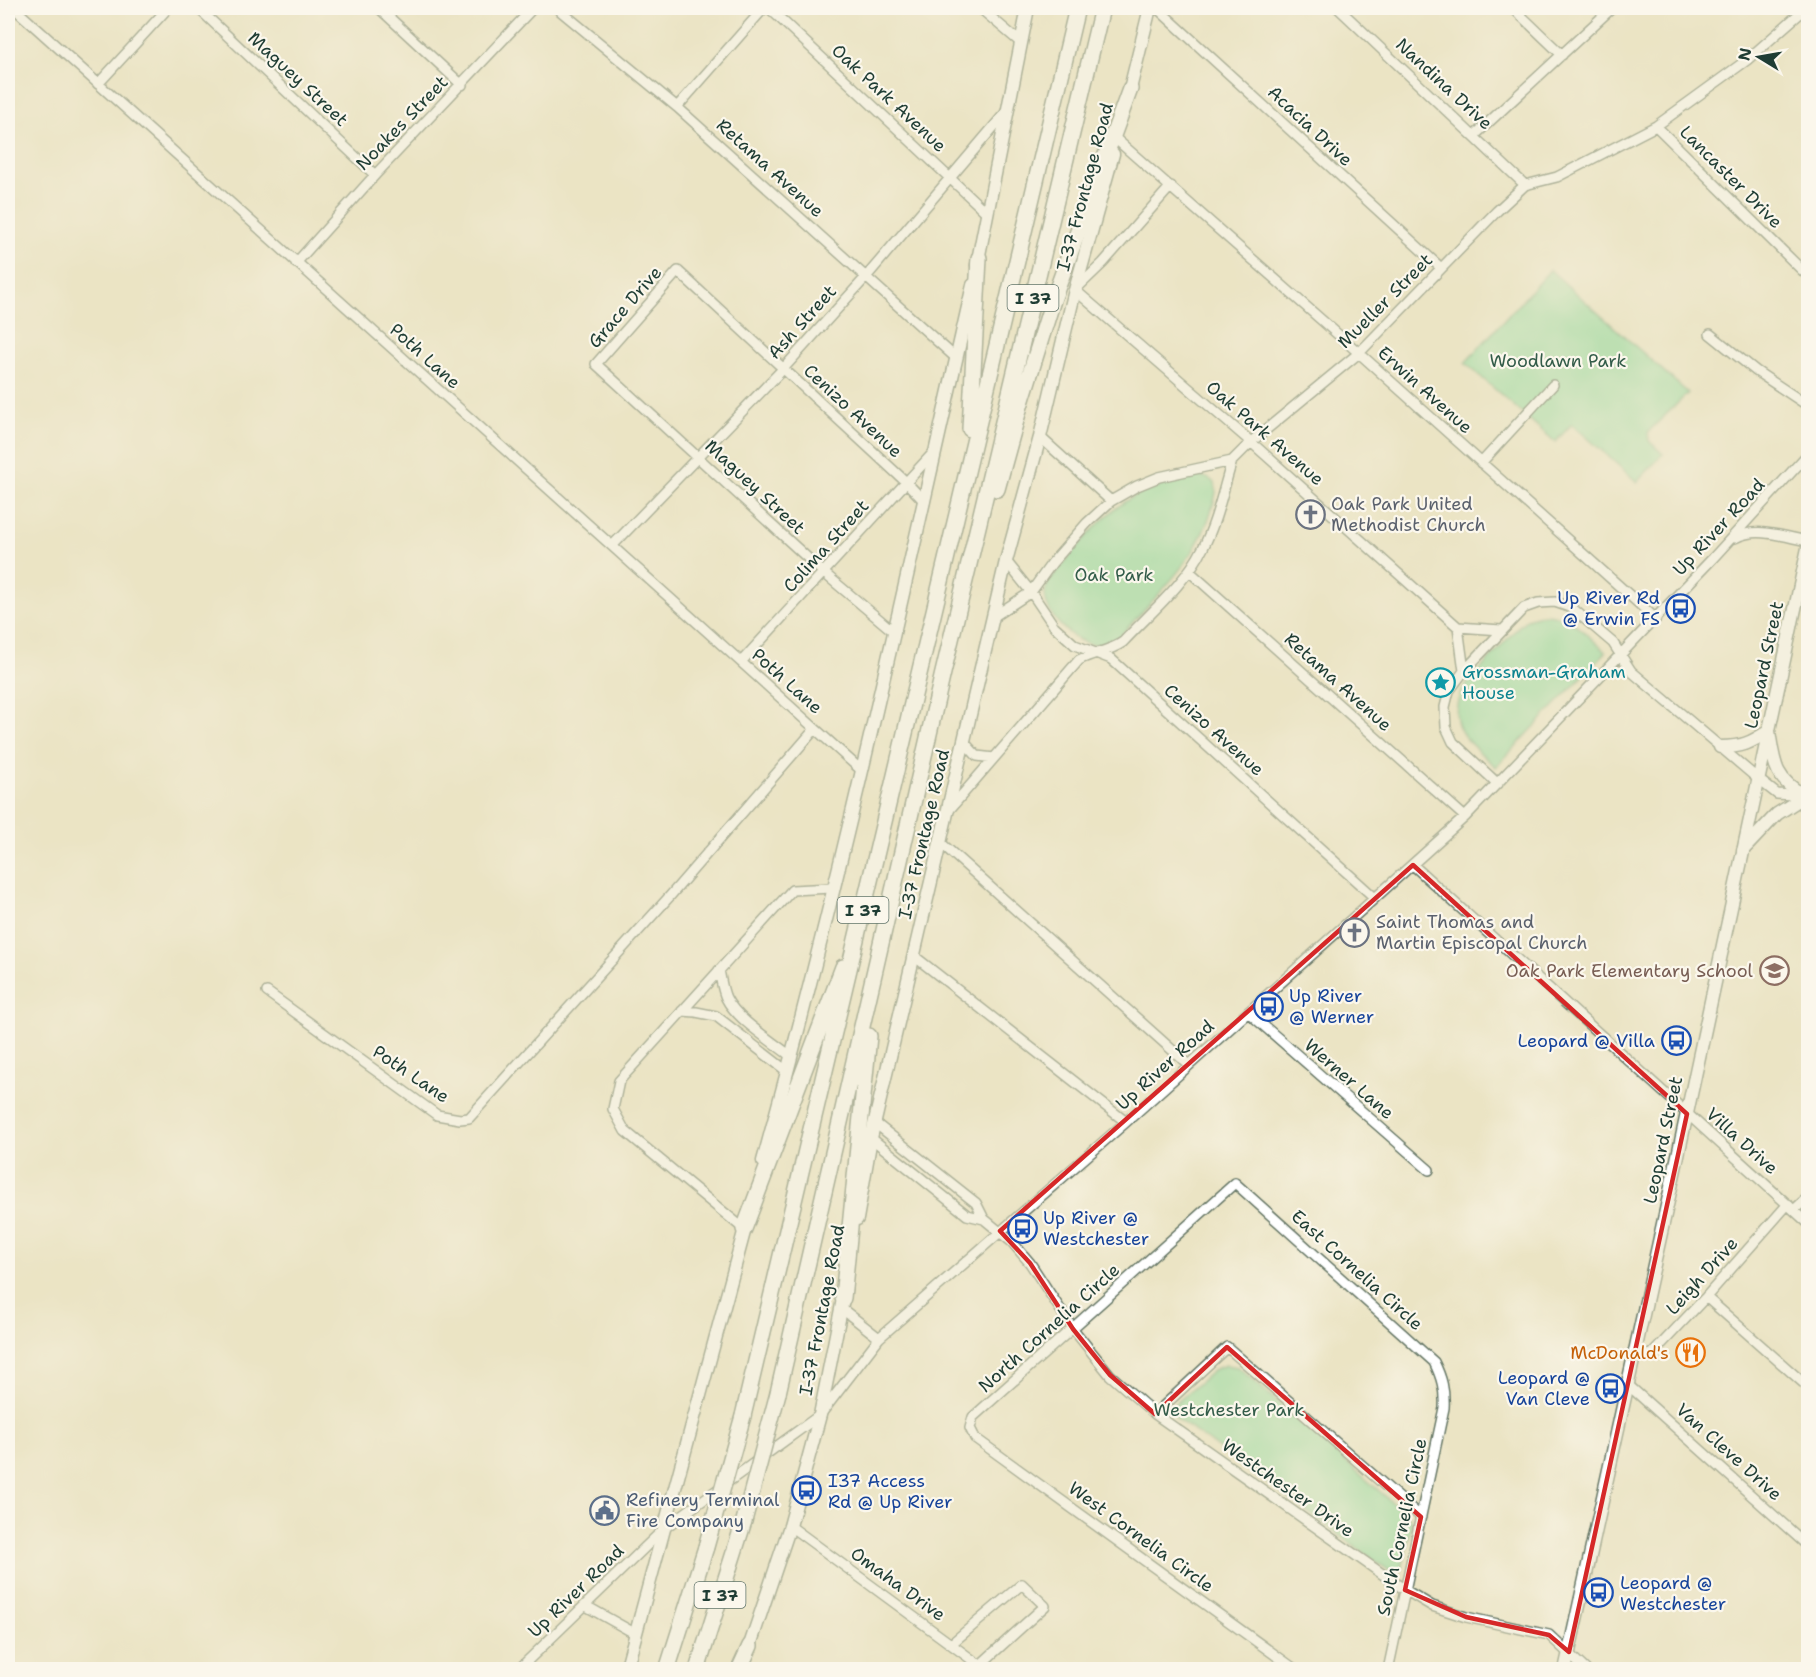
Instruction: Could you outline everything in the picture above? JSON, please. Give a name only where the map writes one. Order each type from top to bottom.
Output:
[{"type":"highway","name":"I 37","points":[[667,1670],[706,1547],[743,1416],[1077,8]]},
{"type":"highway","name":"I 37","points":[[697,1670],[744,1521],[778,1393],[963,588],[1102,8]]},
{"type":"highway","points":[[963,588],[979,552],[1053,300],[1130,89]]},
{"type":"highway","points":[[968,472],[979,258]]},
{"type":"highway","points":[[744,1229],[837,979],[857,938]]},
{"type":"highway","points":[[842,1303],[875,974]]},
{"type":"highway","points":[[740,1670],[750,1646]]},
{"type":"main road","points":[[627,1668],[792,1057],[925,502],[934,452],[979,258],[1028,8]]},
{"type":"main road","name":"I-37 Frontage Road","points":[[750,1646],[790,1526],[820,1415],[875,1123],[993,616],[1150,8]]},
{"type":"main road","name":"Leopard Street","points":[[1565,1670],[1809,548]]},
{"type":"main road","points":[[1720,747],[1737,747],[1747,744],[1769,731],[1775,767],[1779,776],[1792,789],[1807,796]]},
{"type":"main road","points":[[1743,850],[1777,814],[1807,796]]},
{"type":"street","name":"Poth Lane","points":[[14,8],[861,770]]},
{"type":"street","points":[[98,84],[168,8]]},
{"type":"street","name":"Maguey Street","points":[[198,8],[375,175]]},
{"type":"street","points":[[379,8],[462,85]]},
{"type":"street","name":"Noakes Street","points":[[297,262],[375,175],[533,8]]},
{"type":"street","name":"Retama Avenue","points":[[557,8],[677,106],[956,358]]},
{"type":"street","points":[[677,106],[764,8]]},
{"type":"street","name":"Oak Park Avenue","points":[[769,8],[987,213]]},
{"type":"street","points":[[980,8],[1020,42]]},
{"type":"street","name":"Acacia Drive","points":[[1157,8],[1441,268]]},
{"type":"street","name":"Nandina Drive","points":[[1338,8],[1475,135],[1525,185]]},
{"type":"street","points":[[1513,8],[1562,55]]},
{"type":"street","points":[[1475,135],[1612,8]]},
{"type":"street","points":[[1525,185],[1557,177],[1656,126],[1747,60],[1806,8]]},
{"type":"street","name":"Ash Street","points":[[612,546],[783,369],[866,277],[1007,111]]},
{"type":"street","name":"Lancaster Drive","points":[[1656,126],[1809,276]]},
{"type":"street","name":"Erwin Avenue","points":[[1117,140],[1656,619]]},
{"type":"street","name":"Mueller Street","points":[[1232,461],[1251,442],[1359,353],[1525,185]]},
{"type":"street","points":[[1076,290],[1171,186]]},
{"type":"street","points":[[1085,255],[1091,260],[1103,263]]},
{"type":"street","name":"Grace Drive","points":[[596,364],[678,271]]},
{"type":"street","name":"Cenizo Avenue","points":[[678,271],[925,502]]},
{"type":"street","name":"Oak Park Avenue","points":[[1076,290],[1458,627]]},
{"type":"street","points":[[1710,334],[1756,371],[1809,404]]},
{"type":"street","name":"Maguey Street","points":[[596,364],[824,573],[893,631]]},
{"type":"street","points":[[1481,463],[1553,385]]},
{"type":"street","points":[[1040,437],[1112,501]]},
{"type":"street","name":"Colima Street","points":[[741,662],[934,452]]},
{"type":"street","name":"Up River Road","points":[[518,1670],[666,1527],[820,1415],[879,1338],[1126,1122],[1465,818],[1728,543],[1809,454]]},
{"type":"street","points":[[949,810],[1079,660],[1113,649],[1123,642],[1189,571],[1213,528],[1232,461],[1159,477],[1137,486],[1112,501],[1080,531],[1031,592],[993,616]]},
{"type":"street","points":[[1728,543],[1746,532],[1763,532],[1809,542]]},
{"type":"street","name":"Cenizo Avenue","points":[[1006,561],[1054,626],[1076,645],[1111,659],[1375,898]]},
{"type":"street","name":"Retama Avenue","points":[[1189,571],[1465,818]]},
{"type":"street","points":[[1498,784],[1453,742],[1446,726],[1445,706],[1449,690],[1501,630],[1524,608],[1538,603],[1555,602],[1572,608],[1612,643],[1631,670],[1758,779],[1778,794],[1807,796]]},
{"type":"street","points":[[1464,671],[1458,627],[1501,630]]},
{"type":"street","name":"Poth Lane","points":[[267,992],[437,1115],[460,1119],[469,1118],[670,896],[815,729]]},
{"type":"street","points":[[964,742],[976,756],[994,758]]},
{"type":"street","points":[[940,843],[1189,1065]]},
{"type":"street","name":"Villa Drive","points":[[1413,865],[1809,1223]]},
{"type":"street","points":[[744,1229],[625,1131],[613,1109],[619,1082],[792,890],[832,888]]},
{"type":"street","points":[[914,956],[1126,1122]]},
{"type":"street","points":[[719,970],[726,998],[742,1017],[792,1057]]},
{"type":"street","points":[[682,1011],[716,1016],[788,1072]]},
{"type":"street","name":"Werner Lane","points":[[1248,1012],[1429,1170]]},
{"type":"street","points":[[733,1029],[742,1017]]},
{"type":"street","points":[[875,1123],[976,1203],[984,1219]]},
{"type":"street","points":[[872,1138],[967,1215],[984,1219]]},
{"type":"street","name":"North Cornelia Circle","points":[[970,1428],[973,1417],[1234,1183]]},
{"type":"street","name":"East Cornelia Circle","points":[[1234,1183],[1434,1362],[1445,1390]]},
{"type":"street","name":"Leigh Drive","points":[[1633,1358],[1653,1353],[1791,1208],[1809,1197]]},
{"type":"street","name":"Westchester Drive","points":[[984,1219],[1012,1242],[1030,1263],[1072,1329],[1110,1375],[1155,1414],[1405,1590],[1432,1606],[1466,1617],[1549,1635],[1586,1670]]},
{"type":"street","points":[[1706,1297],[1809,1386]]},
{"type":"street","points":[[842,1303],[879,1338]]},
{"type":"street","points":[[1155,1414],[1227,1347],[1421,1517]]},
{"type":"street","name":"Van Cleve Drive","points":[[1628,1384],[1809,1546]]},
{"type":"street","name":"South Cornelia Circle","points":[[1388,1670],[1444,1408],[1445,1390]]},
{"type":"street","name":"West Cornelia Circle","points":[[970,1428],[975,1438],[1296,1670]]},
{"type":"street","name":"Omaha Drive","points":[[790,1526],[983,1667]]},
{"type":"street","points":[[951,1644],[1022,1584],[1045,1606],[983,1667]]},
{"type":"street","points":[[586,1606],[636,1634]]},
{"type":"highlighted area","points":[[1413,865],[1687,1114],[1569,1652],[1549,1635],[1466,1617],[1405,1590],[1421,1517],[1227,1347],[1155,1414],[1110,1375],[1073,1329],[1030,1263],[1000,1231]]},
{"type":"green space","name":"Woodlawn Park","points":[[1550,270],[1688,393],[1648,432],[1649,441],[1663,454],[1637,482],[1572,424],[1555,442],[1465,363]]},
{"type":"green space","name":"Oak Park","points":[[1198,476],[1213,482],[1216,489],[1215,499],[1197,543],[1174,577],[1113,641],[1096,645],[1070,634],[1056,620],[1047,603],[1045,594],[1052,577],[1095,527],[1120,505],[1154,488]]},
{"type":"green space","points":[[1543,614],[1553,615],[1570,622],[1606,652],[1496,767],[1463,734],[1456,715],[1457,703],[1462,690],[1518,627],[1527,619]]},
{"type":"green space","name":"Westchester Park","points":[[1226,1365],[1238,1367],[1410,1518],[1412,1523],[1402,1569],[1396,1573],[1391,1572],[1176,1418],[1172,1410],[1174,1405],[1215,1369]]},
{"type":"place","name":"Oak Park United Methodist Church","points":[[1310,514]]},
{"type":"place","name":"Up River Rd @ Erwin FS","points":[[1681,608]]},
{"type":"place","name":"Grossman-Graham House","points":[[1441,682]]},
{"type":"place","name":"Saint Thomas and Martin Episcopal Church","points":[[1355,932]]},
{"type":"place","name":"Oak Park Elementary School","points":[[1774,971]]},
{"type":"place","name":"Up River @ Werner","points":[[1268,1006]]},
{"type":"place","name":"Leopard @ Villa","points":[[1676,1041]]},
{"type":"place","name":"Up River @ Westchester","points":[[1022,1228]]},
{"type":"place","name":"McDonald's","points":[[1690,1353]]},
{"type":"place","name":"Leopard @ Van Cleve","points":[[1611,1388]]},
{"type":"place","name":"I37 Access Rd @ Up River","points":[[807,1491]]},
{"type":"place","name":"Refinery Terminal Fire Company","points":[[605,1510]]},
{"type":"place","name":"Leopard @ Westchester","points":[[1599,1593]]}]
